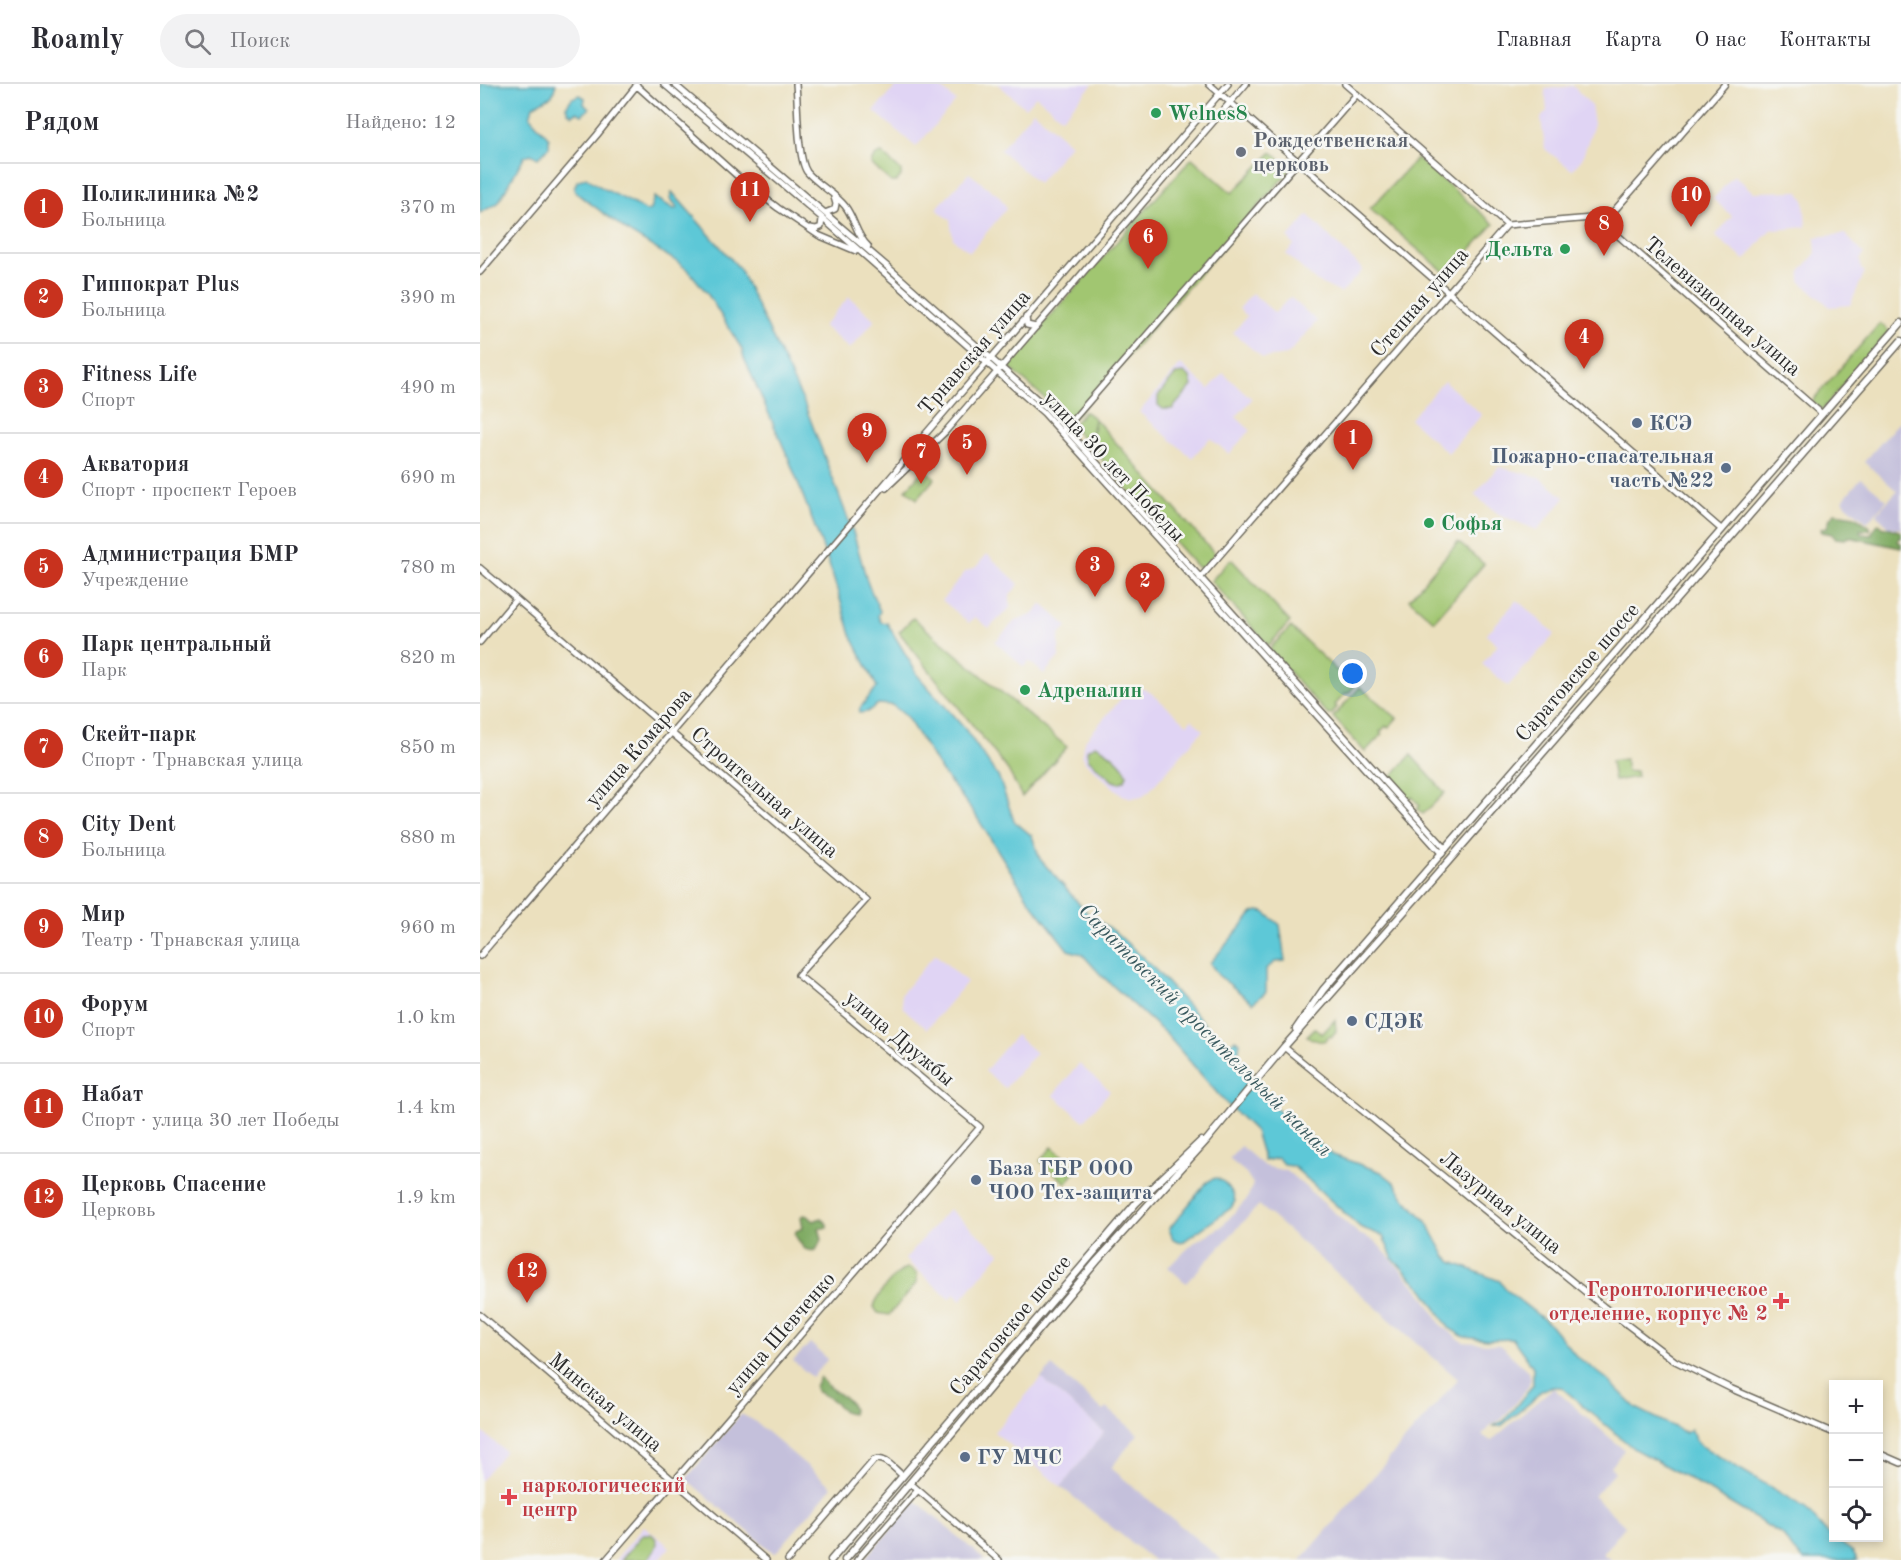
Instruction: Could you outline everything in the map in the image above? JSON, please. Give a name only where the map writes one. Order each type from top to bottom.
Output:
[{"type":"main road","points":[[664,84],[721,129]]},
{"type":"main road","points":[[674,84],[721,129]]},
{"type":"main road","points":[[796,84],[804,167],[848,211],[860,237],[889,268]]},
{"type":"main road","points":[[1209,84],[1722,530]]},
{"type":"main road","name":"Трнавская улица","points":[[863,510],[909,453],[1228,84]]},
{"type":"main road","name":"Трнавская улица","points":[[863,510],[934,444],[1246,84]]},
{"type":"main road","points":[[1345,84],[1507,225],[1592,218],[1614,211]]},
{"type":"main road","points":[[1610,230],[1609,221],[1614,211],[1725,84]]},
{"type":"main road","points":[[480,272],[637,85],[744,182],[778,208],[826,240],[865,256]]},
{"type":"main road","points":[[1064,430],[1357,94]]},
{"type":"main road","name":"улица 30 лет Победы","points":[[721,129],[823,215],[865,256],[1000,369],[1064,430],[1444,852]]},
{"type":"main road","points":[[1180,140],[1188,142],[1190,149]]},
{"type":"main road","points":[[823,215],[833,212],[837,207],[833,196]]},
{"type":"main road","points":[[807,227],[819,228],[823,215]]},
{"type":"main road","points":[[823,215],[889,268],[989,360]]},
{"type":"main road","name":"Телевизионная улица","points":[[1592,218],[1602,222],[1831,422]]},
{"type":"main road","name":"Степная улица","points":[[1199,579],[1507,225]]},
{"type":"main road","points":[[1043,297],[1050,301],[1052,308]]},
{"type":"main road","points":[[1026,317],[1027,325],[1036,327]]},
{"type":"main road","name":"Саратовское шоссе","points":[[1306,1020],[1323,990],[1901,323]]},
{"type":"main road","name":"Саратовское шоссе","points":[[845,1560],[1096,1262],[1701,572],[1901,340]]},
{"type":"main road","points":[[909,453],[917,460]]},
{"type":"main road","points":[[1756,490],[1765,498]]},
{"type":"main road","name":"улица Комарова","points":[[480,956],[863,510]]},
{"type":"main road","points":[[1692,564],[1701,572]]},
{"type":"main road","name":"Строительная улица","points":[[480,568],[866,900],[798,975]]},
{"type":"main road","points":[[480,642],[516,599]]},
{"type":"main road","points":[[1540,740],[1548,747]]},
{"type":"main road","points":[[1444,852],[1451,858]]},
{"type":"main road","name":"улица Дружбы","points":[[798,975],[980,1127]]},
{"type":"main road","name":"Лазурная улица","points":[[1284,1047],[1604,1307],[1675,1361],[1689,1370],[1829,1431]]},
{"type":"main road","name":"Саратовское шоссе","points":[[831,1560],[1136,1203],[1223,1119]]},
{"type":"main road","name":"улица Шевченко","points":[[606,1560],[980,1127]]},
{"type":"main road","points":[[1157,1182],[1162,1185],[1161,1190]]},
{"type":"main road","name":"Минская улица","points":[[480,1315],[766,1560]]},
{"type":"main road","points":[[1883,1455],[1901,1463]]},
{"type":"main road","points":[[788,1560],[874,1460],[882,1459],[999,1560]]},
{"type":"main road","points":[[857,1560],[918,1490]]},
{"type":"shaded area","points":[[898,84],[937,84],[956,101],[916,147],[874,111]]},
{"type":"shaded area","points":[[998,84],[1093,84],[1062,118],[1036,96],[1025,108]]},
{"type":"shaded area","points":[[1573,86],[1591,105],[1594,124],[1582,159],[1572,170],[1545,149],[1541,118],[1547,111],[1545,89]]},
{"type":"shaded area","points":[[1033,111],[1071,144],[1038,183],[1000,150]]},
{"type":"shaded area","points":[[969,173],[999,196],[1007,208],[970,252],[953,239],[950,220],[936,209]]},
{"type":"shaded area","points":[[1734,175],[1753,192],[1798,191],[1804,200],[1806,227],[1775,230],[1772,228],[1745,260],[1715,236],[1732,216],[1713,199]]},
{"type":"shaded area","points":[[1308,215],[1363,270],[1341,293],[1316,281],[1286,254],[1294,245],[1288,238]]},
{"type":"shaded area","points":[[1845,234],[1864,254],[1860,260],[1861,269],[1865,272],[1850,305],[1830,307],[1800,281],[1800,272],[1816,253],[1815,237]]},
{"type":"shaded area","points":[[1252,293],[1275,313],[1290,297],[1317,321],[1287,355],[1263,358],[1233,333],[1247,316],[1239,309]]},
{"type":"shaded area","points":[[849,297],[875,320],[850,349],[823,326]]},
{"type":"shaded area","points":[[1181,364],[1209,389],[1223,373],[1252,399],[1236,417],[1250,430],[1229,454],[1210,438],[1192,458],[1139,412]]},
{"type":"shaded area","points":[[1444,381],[1482,415],[1448,453],[1410,419]]},
{"type":"shaded area","points":[[1901,420],[1901,529],[1890,527],[1876,514],[1897,491],[1864,462]]},
{"type":"shaded area","points":[[1499,467],[1539,477],[1565,498],[1537,530],[1500,515],[1474,495]]},
{"type":"shaded area","points":[[1861,478],[1887,500],[1867,522],[1842,501]]},
{"type":"shaded area","points":[[987,554],[1019,584],[1010,595],[1010,608],[989,628],[975,617],[969,623],[942,600],[965,572],[976,567]]},
{"type":"shaded area","points":[[1517,600],[1555,634],[1508,686],[1482,664],[1498,645],[1486,635]]},
{"type":"shaded area","points":[[1042,604],[1067,626],[1059,636],[1059,657],[1044,674],[1029,661],[1024,667],[995,642],[1015,621],[1032,615]]},
{"type":"shaded area","points":[[1132,688],[1141,688],[1150,692],[1187,724],[1192,719],[1203,730],[1150,790],[1142,796],[1132,798],[1122,795],[1085,762],[1082,754],[1086,739]]},
{"type":"shaded area","points":[[935,954],[967,982],[927,1029],[903,1008],[901,994]]},
{"type":"shaded area","points":[[1016,1035],[1036,1053],[1005,1088],[985,1071]]},
{"type":"shaded area","points":[[1079,1064],[1110,1091],[1084,1121],[1053,1095]]},
{"type":"shaded area","points":[[1241,1146],[1264,1166],[1287,1171],[1359,1234],[1375,1241],[1423,1295],[1441,1325],[1463,1342],[1500,1345],[1527,1370],[1531,1378],[1528,1387],[1502,1419],[1491,1425],[1482,1435],[1491,1441],[1553,1388],[1624,1450],[1611,1467],[1615,1472],[1594,1496],[1625,1526],[1603,1554],[1611,1560],[1301,1560],[1458,1379],[1259,1205],[1186,1283],[1168,1267],[1196,1241],[1221,1227],[1247,1199],[1253,1184],[1246,1173],[1229,1159]]},
{"type":"shaded area","points":[[949,1209],[1000,1253],[961,1300],[954,1294],[950,1299],[905,1259]]},
{"type":"shaded area","points":[[810,1343],[828,1359],[812,1377],[793,1361]]},
{"type":"shaded area","points":[[1052,1366],[1104,1411],[1107,1408],[1138,1434],[1111,1468],[1222,1560],[1153,1560],[1061,1487],[1104,1432],[1041,1378]]},
{"type":"shaded area","points":[[1041,1378],[1104,1432],[1061,1487],[994,1432]]},
{"type":"shaded area","points":[[741,1414],[753,1420],[832,1487],[775,1554],[686,1479]]},
{"type":"shaded area","points":[[480,1430],[505,1451],[480,1481]]},
{"type":"shaded area","points":[[916,1501],[985,1560],[864,1560]]},
{"type":"shaded area","points":[[644,1526],[670,1547],[659,1560],[615,1560]]},
{"type":"green space","points":[[1272,152],[1291,169],[1072,420],[1066,421],[1049,402],[1010,368],[1010,361],[1192,158],[1232,193]]},
{"type":"green space","points":[[882,153],[901,171],[901,176],[896,182],[891,182],[871,164],[877,154]]},
{"type":"green space","points":[[1417,158],[1494,224],[1448,275],[1370,209]]},
{"type":"green space","points":[[1880,323],[1889,331],[1822,410],[1812,401]]},
{"type":"green space","points":[[1184,373],[1190,377],[1192,386],[1172,409],[1163,409],[1158,405],[1158,396],[1176,374]]},
{"type":"green space","points":[[1084,412],[1094,418],[1089,446],[1074,429],[1074,423]]},
{"type":"green space","points":[[1095,419],[1215,554],[1203,567],[1197,567],[1102,460],[1102,456],[1091,442]]},
{"type":"green space","points":[[924,469],[935,478],[917,499],[906,490]]},
{"type":"green space","points":[[1835,513],[1855,516],[1870,527],[1870,530],[1860,530],[1861,534],[1871,535],[1876,525],[1879,524],[1884,528],[1888,527],[1901,532],[1898,542],[1901,543],[1901,548],[1849,537],[1835,538],[1832,534],[1822,532],[1821,529],[1827,527],[1830,518]]},
{"type":"green space","points":[[1458,542],[1484,564],[1434,621],[1409,599]]},
{"type":"green space","points":[[1232,560],[1290,622],[1268,645],[1211,581]]},
{"type":"green space","points":[[913,618],[1067,747],[1022,797],[1008,770],[899,632]]},
{"type":"green space","points":[[1291,627],[1354,687],[1335,705],[1337,707],[1332,714],[1328,715],[1270,651],[1271,647]]},
{"type":"green space","points":[[1360,687],[1397,718],[1388,728],[1386,726],[1380,732],[1382,734],[1365,752],[1333,717]]},
{"type":"green space","points":[[1095,745],[1109,753],[1122,765],[1127,774],[1125,780],[1119,783],[1113,781],[1088,759],[1087,750]]},
{"type":"green space","points":[[1411,755],[1445,793],[1423,814],[1417,809],[1420,806],[1412,797],[1407,800],[1389,779]]},
{"type":"green space","points":[[1625,759],[1627,772],[1636,771],[1637,777],[1614,781],[1611,761]]},
{"type":"green space","points":[[1335,1020],[1336,1031],[1331,1037],[1327,1037],[1328,1039],[1320,1041],[1307,1036],[1315,1028],[1322,1034]]},
{"type":"green space","points":[[1052,1147],[1078,1169],[1066,1183],[1040,1161]]},
{"type":"green space","points":[[803,1215],[814,1221],[821,1218],[827,1224],[827,1228],[819,1228],[822,1239],[816,1250],[805,1249],[795,1235],[796,1231],[803,1228],[801,1217]]},
{"type":"green space","points":[[907,1268],[917,1274],[917,1282],[889,1315],[878,1313],[874,1307],[879,1296],[892,1279]]},
{"type":"green space","points":[[820,1377],[829,1387],[850,1402],[852,1414],[846,1413],[831,1399],[816,1391],[815,1386]]},
{"type":"green space","points":[[643,1534],[651,1534],[657,1543],[647,1560],[621,1560]]},
{"type":"water","points":[[480,84],[556,84],[552,96],[533,106],[530,117],[549,138],[549,147],[538,158],[531,154],[524,157],[498,203],[480,213]]},
{"type":"water","points":[[580,95],[585,98],[584,104],[589,109],[582,115],[577,112],[572,115],[566,107],[572,98]]},
{"type":"water","name":"Саратовский оросительный канал","points":[[586,177],[646,211],[650,210],[654,197],[674,209],[678,208],[670,198],[672,192],[739,268],[804,403],[853,532],[868,584],[880,611],[878,616],[881,622],[887,623],[919,677],[965,729],[999,778],[1014,821],[1032,836],[1040,859],[1088,914],[1114,931],[1151,965],[1214,1034],[1222,1037],[1226,1047],[1235,1040],[1240,1042],[1238,1057],[1275,1108],[1333,1155],[1381,1172],[1395,1183],[1404,1198],[1426,1221],[1446,1257],[1452,1262],[1500,1281],[1506,1290],[1551,1325],[1576,1356],[1607,1379],[1636,1408],[1686,1433],[1690,1429],[1698,1444],[1804,1507],[1829,1534],[1829,1542],[1839,1542],[1853,1552],[1858,1560],[1804,1560],[1792,1549],[1783,1535],[1695,1482],[1634,1449],[1561,1387],[1550,1387],[1541,1391],[1501,1426],[1493,1426],[1504,1421],[1533,1385],[1533,1367],[1513,1339],[1487,1340],[1464,1337],[1449,1328],[1424,1290],[1393,1259],[1383,1236],[1360,1227],[1293,1166],[1284,1165],[1278,1158],[1264,1161],[1255,1131],[1224,1101],[1167,1035],[1101,975],[1082,954],[1068,950],[1029,900],[973,811],[943,773],[906,716],[892,705],[878,704],[867,712],[859,713],[860,708],[877,687],[852,637],[828,561],[788,457],[742,349],[707,293],[689,271],[630,233],[575,192],[577,181]]},
{"type":"water","points":[[1264,912],[1280,925],[1285,961],[1275,962],[1266,969],[1266,992],[1253,1003],[1218,975],[1210,963],[1253,913]]},
{"type":"water","points":[[1215,1178],[1225,1184],[1232,1193],[1235,1201],[1231,1208],[1184,1241],[1173,1239],[1169,1229],[1207,1182]]},
{"type":"place","name":"Welnes8","points":[[1156,113]]},
{"type":"place","name":"Рождественская церковь","points":[[1241,152]]},
{"type":"place","name":"Набат","points":[[750,222]]},
{"type":"place","name":"Форум","points":[[1691,227]]},
{"type":"place","name":"Дельта","points":[[1565,249]]},
{"type":"place","name":"City Dent","points":[[1604,256]]},
{"type":"place","name":"Парк центральный","points":[[1148,269]]},
{"type":"place","name":"Акватория","points":[[1584,369]]},
{"type":"place","name":"КСЭ","points":[[1637,423]]},
{"type":"place","name":"Мир","points":[[867,463]]},
{"type":"place","name":"Пожарно-спасательная часть №22","points":[[1726,468]]},
{"type":"place","name":"Поликлиника №2","points":[[1353,470]]},
{"type":"place","name":"Администрация БМР","points":[[967,475]]},
{"type":"place","name":"Скейт-парк","points":[[921,484]]},
{"type":"place","name":"Софья","points":[[1429,523]]},
{"type":"place","name":"Fitness Life","points":[[1095,597]]},
{"type":"place","name":"Гиппократ Plus","points":[[1145,613]]},
{"type":"place","name":"Адреналин","points":[[1025,690]]},
{"type":"place","name":"СДЭК","points":[[1352,1021]]},
{"type":"place","name":"База ГБР ООО ЧОО Тех-защита","points":[[976,1180]]},
{"type":"place","name":"Геронтологическое отделение, корпус № 2","points":[[1781,1301]]},
{"type":"place","name":"Церковь Спасение","points":[[527,1303]]},
{"type":"place","name":"ГУ МЧС","points":[[965,1457]]},
{"type":"place","name":"наркологический центр","points":[[509,1497]]}]
